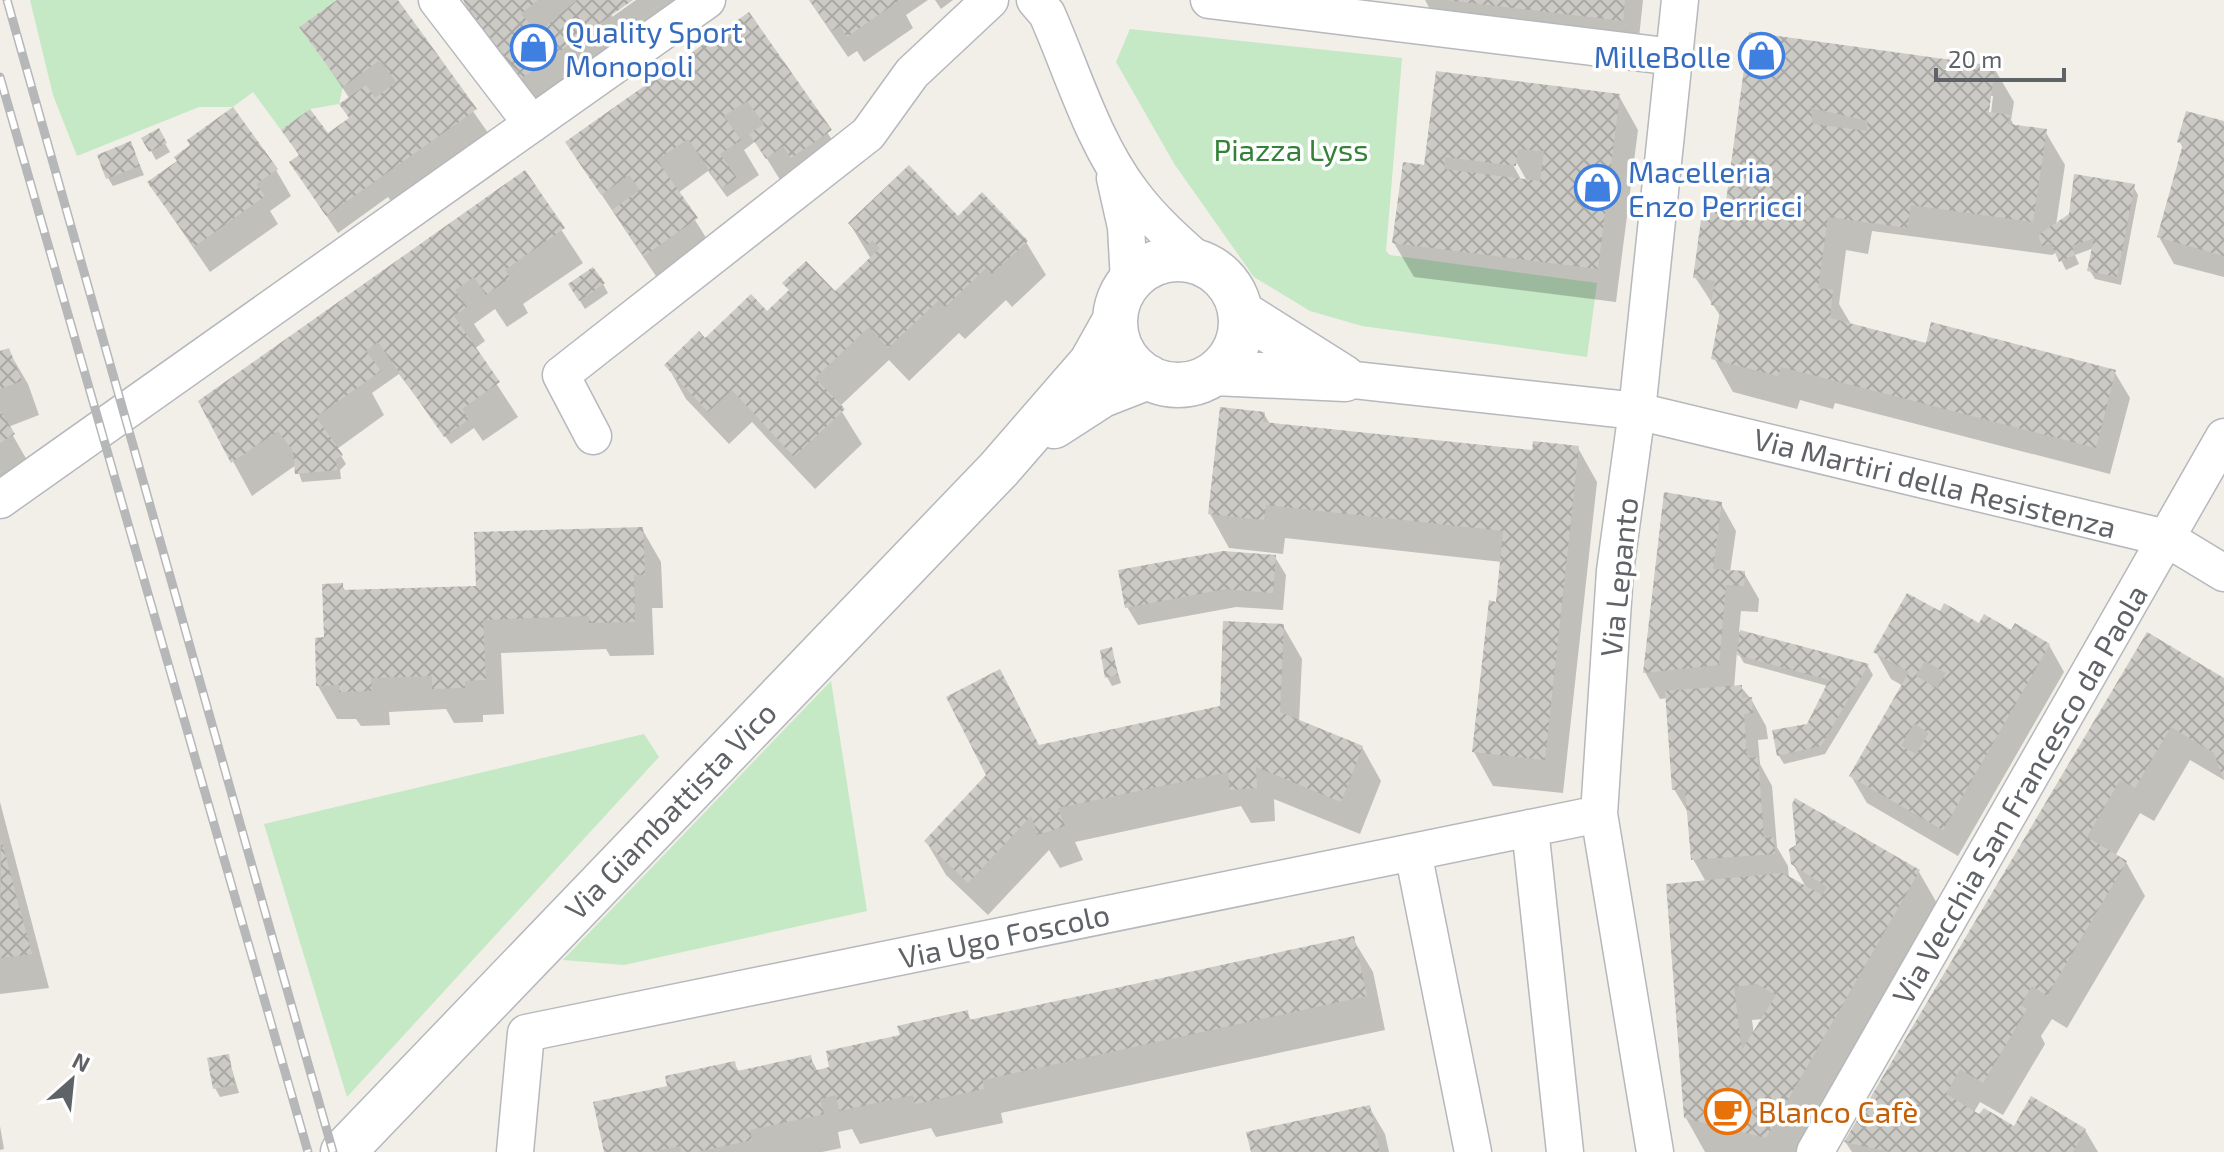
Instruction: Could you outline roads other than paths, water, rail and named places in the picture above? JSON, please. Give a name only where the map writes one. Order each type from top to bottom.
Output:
[{"type":"street","points":[[437,0],[532,124]]},
{"type":"street","points":[[0,500],[707,0]]},
{"type":"street","points":[[593,436],[561,375],[868,134],[912,73],[990,0]]},
{"type":"street","points":[[1035,0],[1047,14],[1111,161],[1132,193],[1170,236],[1202,264],[1221,275],[1233,291],[1240,312],[1240,330],[1233,352],[1215,373],[1195,383],[1169,384],[1148,377],[1125,356],[1114,322],[1118,301],[1129,281],[1147,266],[1169,259],[1202,264]]},
{"type":"street","points":[[1209,0],[1674,57]]},
{"type":"street","name":"Via Lepanto","points":[[1655,1152],[1599,814],[1615,571],[1637,411],[1680,0]]},
{"type":"street","points":[[1111,161],[1126,227],[1129,281]]},
{"type":"street","points":[[1240,312],[1345,379]]},
{"type":"street","name":"Via Giambattista Vico","points":[[343,1152],[999,469],[1091,363],[1114,322]]},
{"type":"street","points":[[1215,373],[1345,379],[1637,411]]},
{"type":"street","name":"Via Giambattista Vico","points":[[999,469],[1049,429],[1102,395],[1148,377]]},
{"type":"street","name":"Via Martiri della Resistenza","points":[[1637,411],[2166,538],[2224,573]]},
{"type":"street","name":"Via Vecchia San Francesco da Paola","points":[[1815,1152],[2224,437]]},
{"type":"street","name":"Via Ugo Foscolo","points":[[515,1152],[526,1033],[1599,814]]},
{"type":"street","points":[[1530,828],[1565,1152]]},
{"type":"street","points":[[1413,852],[1473,1152]]},
{"type":"railway","points":[[7,0],[333,1152]]},
{"type":"railway","points":[[0,77],[308,1152]]},
{"type":"place","name":"Quality Sport Monopoli","points":[[534,48]]},
{"type":"place","name":"MilleBolle","points":[[1762,56]]},
{"type":"place","name":"Macelleria Enzo Perricci","points":[[1597,188]]},
{"type":"place","name":"Blanco Cafè","points":[[1727,1111]]},
{"type":"park label","name":"Piazza Lyss","points":[[1291,149]]}]
